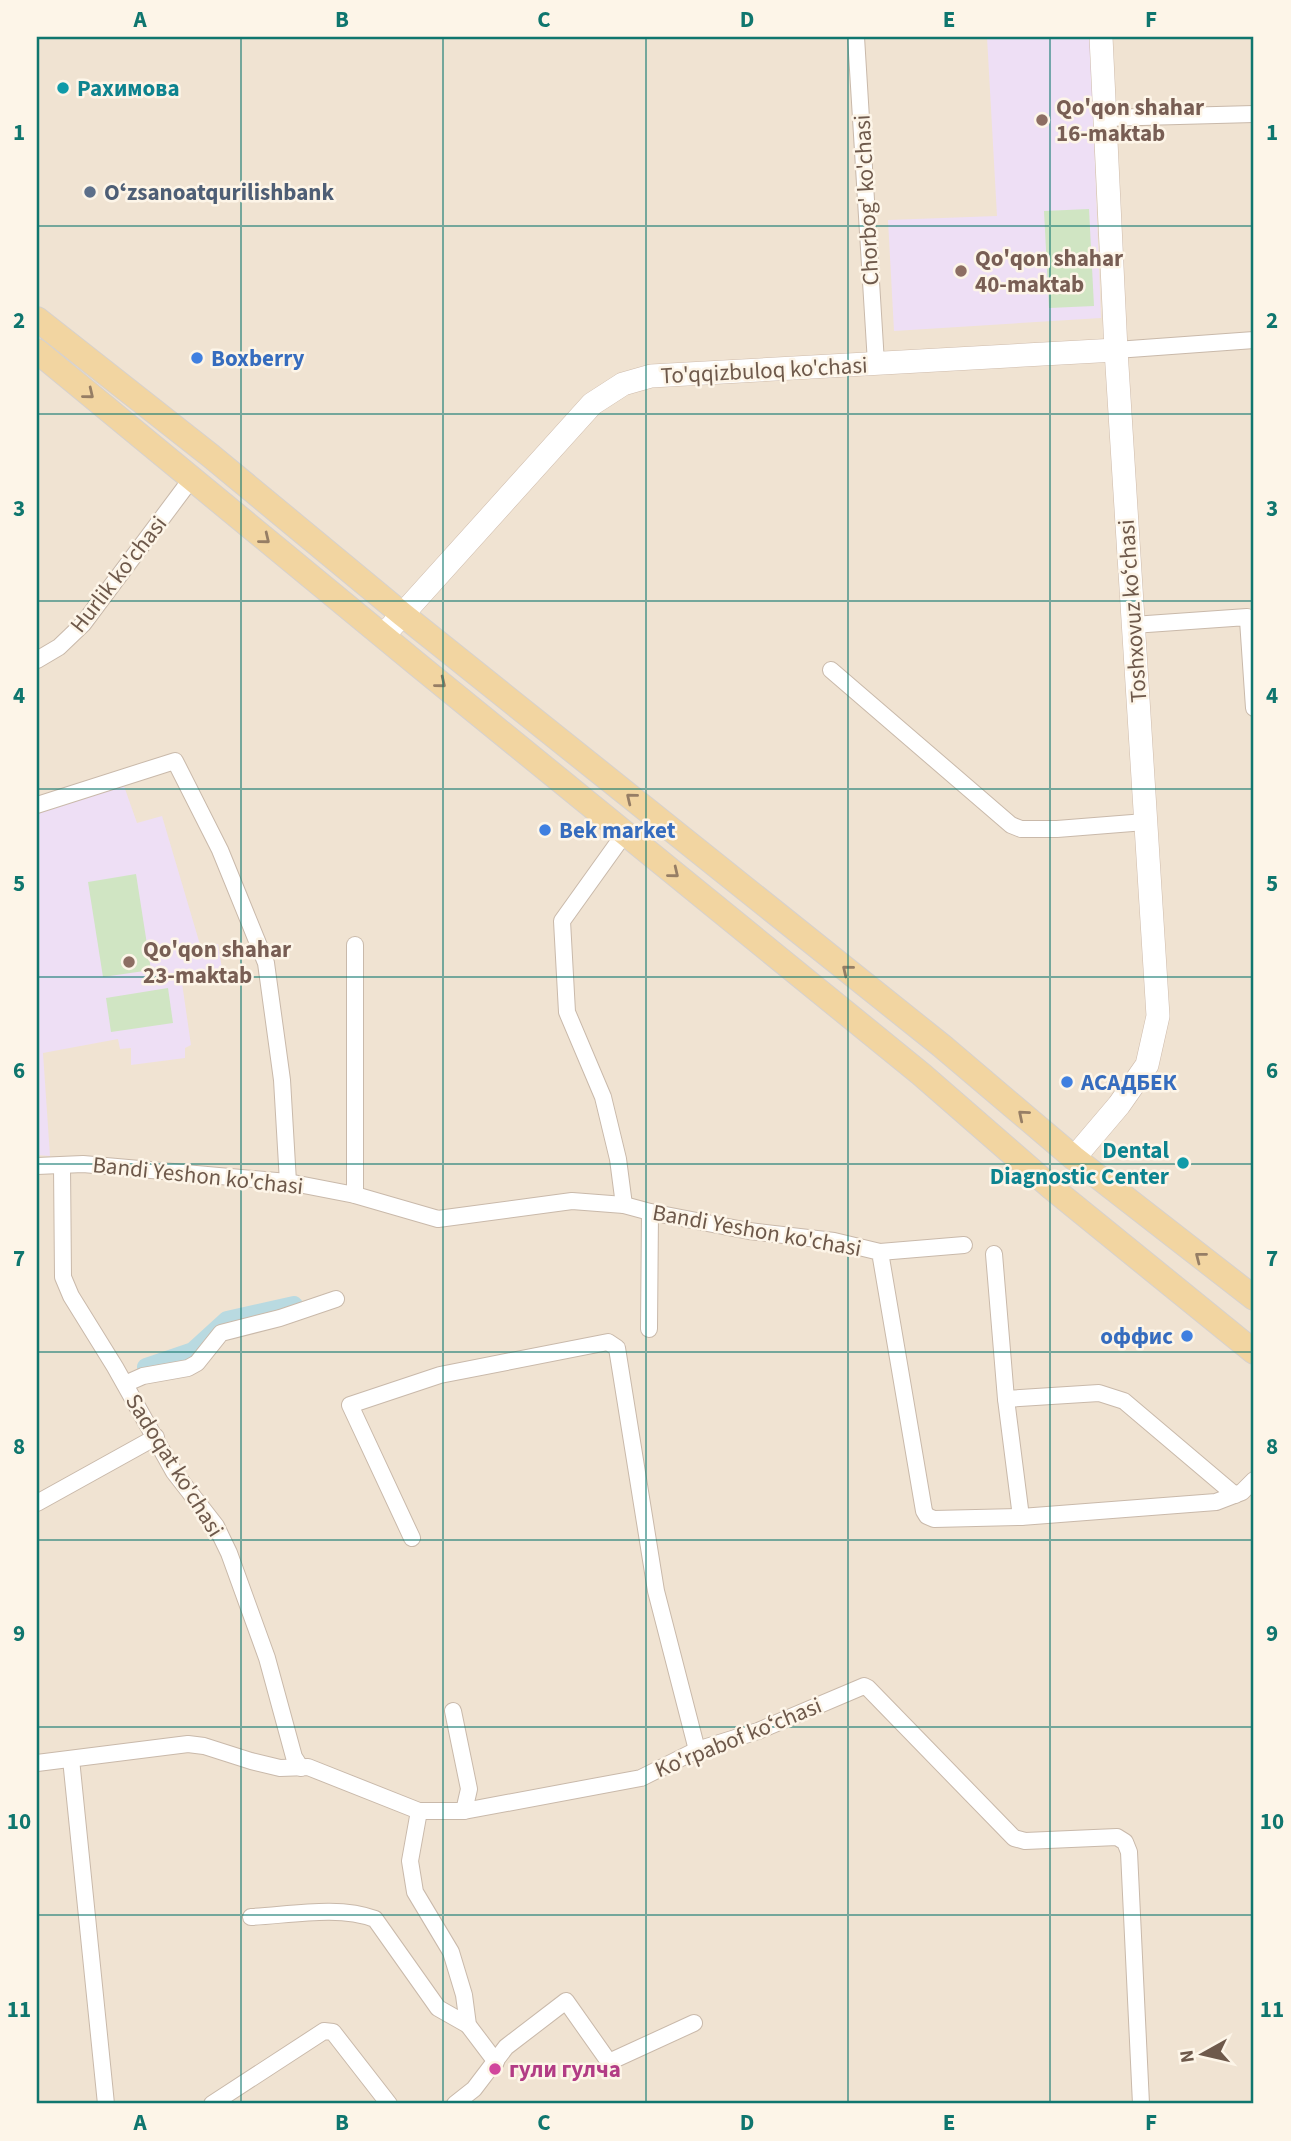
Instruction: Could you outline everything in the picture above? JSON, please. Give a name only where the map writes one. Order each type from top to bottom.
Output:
[{"type":"main road","points":[[37,319],[211,456],[402,614],[942,1046],[1074,1158],[1254,1298],[1227,1329]]},
{"type":"main road","points":[[37,351],[921,1074],[1147,1266],[1227,1329],[1252,1344]]},
{"type":"street","name":"Chorbog' ko'chasi","points":[[856,37],[876,363]]},
{"type":"street","name":"Toshxovuz koʻchasi","points":[[1074,1158],[1119,1105],[1147,1065],[1158,1016],[1116,350],[1101,37]]},
{"type":"street","points":[[1104,118],[1254,114]]},
{"type":"street","name":"To'qqizbuloq ko'chasi","points":[[383,636],[592,404],[623,384],[651,376],[1254,340]]},
{"type":"street","name":"Hurlik ko'chasi","points":[[37,660],[59,647],[83,624],[192,478]]},
{"type":"street","points":[[1133,625],[1247,617],[1254,708]]},
{"type":"street","points":[[831,670],[1011,825],[1021,829],[1057,829],[1145,822]]},
{"type":"street","points":[[37,804],[175,761],[220,850],[267,963],[282,1080],[288,1182]]},
{"type":"street","points":[[624,1205],[618,1159],[603,1097],[567,1012],[562,921],[625,833]]},
{"type":"street","points":[[355,944],[355,1195]]},
{"type":"street","name":"Bandi Yeshon ko'chasi","points":[[37,1166],[83,1164],[288,1182],[355,1195],[438,1219],[572,1201],[624,1205],[749,1231],[834,1241],[880,1252],[927,1516],[1021,1517],[1216,1502],[1242,1492],[1254,1480]]},
{"type":"street","name":"Sadoqat ko'chasi","points":[[62,1166],[63,1277],[71,1296],[125,1384],[174,1472],[216,1527],[229,1553],[267,1658],[294,1757],[301,1768]]},
{"type":"street","points":[[649,1329],[650,1212]]},
{"type":"street","points":[[880,1252],[964,1245]]},
{"type":"street","points":[[994,1254],[1006,1399],[1021,1517]]},
{"type":"street","points":[[125,1384],[143,1376],[188,1368],[197,1363],[221,1334],[336,1299]]},
{"type":"street","points":[[412,1538],[350,1405],[440,1375],[608,1342],[617,1348],[656,1591],[697,1750]]},
{"type":"street","points":[[1006,1399],[1100,1393],[1125,1401],[1234,1495]]},
{"type":"street","points":[[37,1503],[156,1437]]},
{"type":"street","name":"Ko'rpabof koʻchasi","points":[[37,1763],[187,1744],[204,1746],[280,1768],[308,1768],[419,1811],[464,1811],[641,1777],[697,1750],[758,1731],[864,1686],[1014,1838],[1025,1841],[1117,1837],[1125,1842],[1129,1852],[1140,2104]]},
{"type":"street","points":[[453,1711],[469,1789],[464,1811]]},
{"type":"street","points":[[71,1759],[106,2104]]},
{"type":"street","points":[[419,1811],[410,1861],[415,1892],[451,1952],[464,1995],[468,2025]]},
{"type":"street","points":[[251,1917],[343,1912],[360,1913],[376,1919],[438,2008],[468,2025],[496,2062]]},
{"type":"street","points":[[455,2104],[476,2096],[506,2047],[566,2001],[609,2062],[694,2023]]},
{"type":"street","points":[[212,2104],[329,2030],[388,2104]]},
{"type":"shaded area","points":[[37,37],[1254,37],[1254,2104],[37,2104]]},
{"type":"shaded area","name":"Qo'qon shahar 16-maktab","points":[[987,37],[1090,37],[1101,318],[894,331],[888,220],[997,216]]},
{"type":"shaded area","name":"Qo'qon shahar 23-maktab","points":[[124,786],[137,823],[162,816],[201,948],[218,944],[223,975],[182,983],[191,1045],[185,1048],[185,1058],[131,1065],[131,1048],[120,1049],[118,1039],[43,1053],[50,1156],[37,1155],[37,812]]},
{"type":"green space","points":[[1089,209],[1094,306],[1049,308],[1044,211]]},
{"type":"green space","points":[[136,874],[151,970],[103,977],[88,882]]},
{"type":"green space","points":[[168,988],[173,1023],[111,1032],[106,998]]},
{"type":"waterway","points":[[146,1367],[193,1351],[227,1320],[294,1305]]},
{"type":"place","name":"Рахимова","points":[[63,88]]},
{"type":"place","name":"Qo'qon shahar 16-maktab","points":[[1042,120]]},
{"type":"place","name":"Oʻzsanoatqurilishbank","points":[[90,192]]},
{"type":"place","name":"Qo'qon shahar 40-maktab","points":[[961,271]]},
{"type":"place","name":"Boxberry","points":[[197,358]]},
{"type":"place","name":"Bek market","points":[[545,830]]},
{"type":"place","name":"Qo'qon shahar 23-maktab","points":[[129,962]]},
{"type":"place","name":"АСАДБЕК","points":[[1067,1082]]},
{"type":"place","name":"Dental Diagnostic Center","points":[[1183,1163]]},
{"type":"place","name":"оффис","points":[[1187,1336]]},
{"type":"place","name":"гули гулча","points":[[495,2069]]}]
